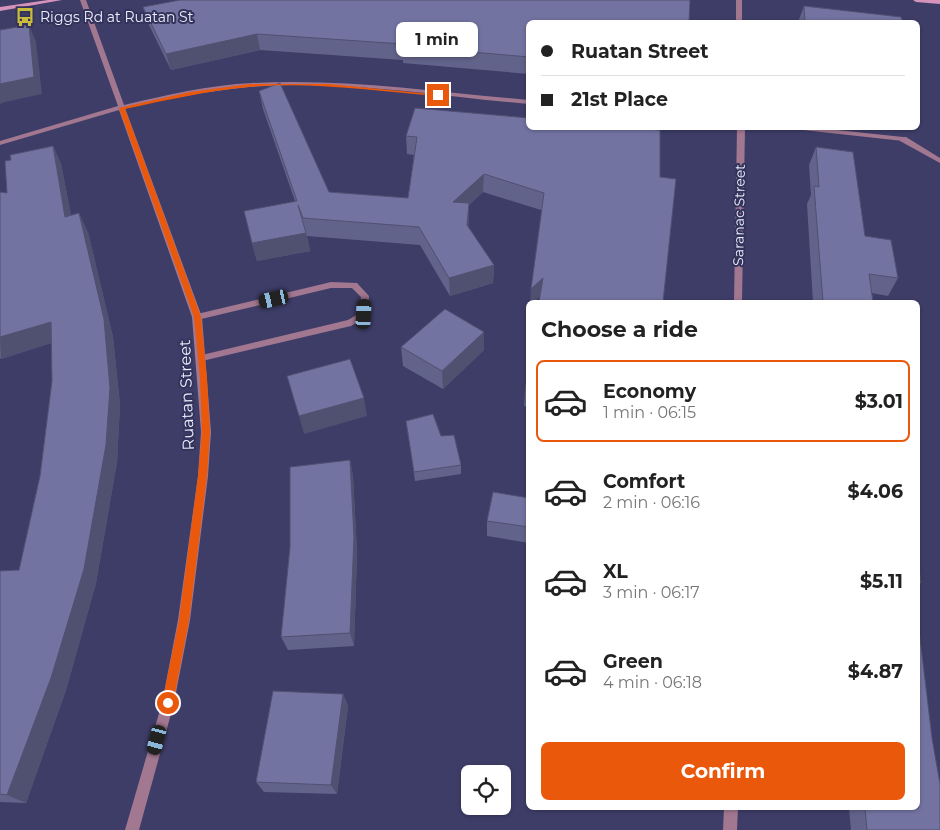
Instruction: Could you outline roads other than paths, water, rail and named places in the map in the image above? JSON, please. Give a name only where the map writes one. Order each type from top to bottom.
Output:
[{"type":"main road","points":[[0,9],[59,0]]},
{"type":"main road","points":[[916,0],[940,2]]},
{"type":"street","name":"Ruatan Street","points":[[83,0],[197,317],[202,358],[206,432],[203,476],[188,594],[168,703],[132,830]]},
{"type":"street","points":[[739,0],[739,20]]},
{"type":"street","points":[[0,144],[122,108],[226,88],[277,85],[329,85],[526,102]]},
{"type":"street","name":"Saranac Street","points":[[738,300],[741,130]]},
{"type":"street","points":[[820,130],[903,140],[940,162]]},
{"type":"street","points":[[197,317],[332,285],[354,285],[365,296],[364,314],[351,323],[202,358]]},
{"type":"street","points":[[730,830],[731,810]]},
{"type":"place","name":"Riggs Rd at Ruatan St","points":[[25,17]]}]
